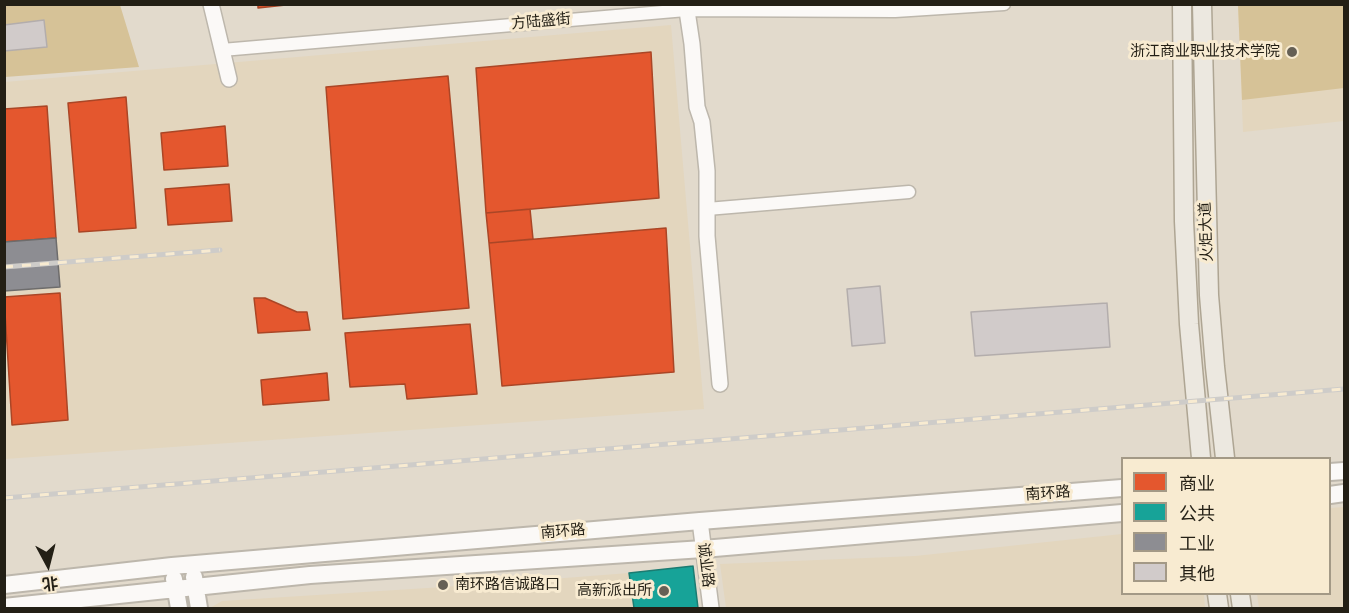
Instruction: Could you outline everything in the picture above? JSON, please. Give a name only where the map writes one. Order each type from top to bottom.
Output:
[{"type":"main road","name":"火炬大道","points":[[1182,4],[1184,221],[1201,457]]},
{"type":"main road","name":"火炬大道","points":[[1202,4],[1209,295],[1225,457]]},
{"type":"main road","name":"南环路","points":[[4,585],[172,566],[700,520],[1121,488]]},
{"type":"main road","name":"南环路","points":[[4,607],[310,575],[704,549],[1121,513]]},
{"type":"main road","points":[[192,565],[199,609]]},
{"type":"main road","points":[[172,566],[178,609]]},
{"type":"street","points":[[211,4],[229,79]]},
{"type":"street","name":"方陆盛街","points":[[222,50],[686,7],[895,11],[1004,4]]},
{"type":"street","points":[[686,7],[707,171],[707,236],[720,384]]},
{"type":"street","points":[[707,209],[909,192]]},
{"type":"street","name":"诚业路","points":[[700,520],[711,609]]},
{"type":"shaded area","points":[[5,5],[120,5],[139,67],[5,77]]},
{"type":"shaded area","name":"浙江商业职业技术学院","points":[[1238,5],[1344,5],[1344,121],[1243,132]]},
{"type":"shaded area","name":"浙江商业职业技术学院","points":[[1238,5],[1344,5],[1344,88],[1242,100]]},
{"type":"shaded area","points":[[671,25],[704,409],[5,459],[5,82]]},
{"type":"shaded area","points":[[1344,507],[1344,608],[1259,608],[1257,595],[1331,595],[1331,508]]},
{"type":"shaded area","points":[[1121,534],[1121,595],[1204,595],[1205,608],[726,608],[720,564],[915,556]]},
{"type":"shaded area","points":[[629,573],[634,608],[210,608],[222,601]]},
{"type":"building: 商业","points":[[258,4],[295,4],[258,8]]},
{"type":"building: 商业","points":[[651,52],[659,198],[486,213],[476,68]]},
{"type":"building: 商业","points":[[448,76],[469,308],[343,319],[326,87]]},
{"type":"building: 商业","points":[[126,97],[136,228],[79,232],[68,103]]},
{"type":"building: 商业","points":[[47,106],[56,238],[4,242],[4,109]]},
{"type":"building: 商业","points":[[225,126],[228,166],[164,170],[161,133]]},
{"type":"building: 商业","points":[[229,184],[232,221],[168,225],[165,189]]},
{"type":"building: 商业","points":[[530,209],[533,239],[489,243],[486,213]]},
{"type":"building: 商业","points":[[666,228],[674,372],[502,386],[489,243]]},
{"type":"building: 商业","points":[[60,293],[68,420],[12,425],[4,297]]},
{"type":"building: 商业","points":[[254,298],[265,298],[297,312],[307,312],[310,330],[258,333]]},
{"type":"building: 商业","points":[[470,324],[477,394],[407,399],[405,384],[350,387],[345,333]]},
{"type":"building: 商业","points":[[327,373],[329,400],[263,405],[261,380]]},
{"type":"building: 公共","name":"高新派出所","points":[[693,566],[698,608],[634,608],[629,573]]},
{"type":"building: 工业","points":[[56,238],[60,287],[4,291],[4,242]]},
{"type":"building: 其他","points":[[44,20],[47,47],[4,51],[4,25]]},
{"type":"building: 其他","points":[[880,286],[885,343],[852,346],[847,289]]},
{"type":"building: 其他","points":[[1107,303],[1110,347],[975,356],[971,312]]},
{"type":"railway","points":[[4,267],[220,250]]},
{"type":"railway","points":[[4,498],[1344,389]]},
{"type":"place","name":"浙江商业职业技术学院","points":[[1292,52]]},
{"type":"place","name":"南环路信诚路口","points":[[443,585]]},
{"type":"place","name":"高新派出所","points":[[664,591]]}]
